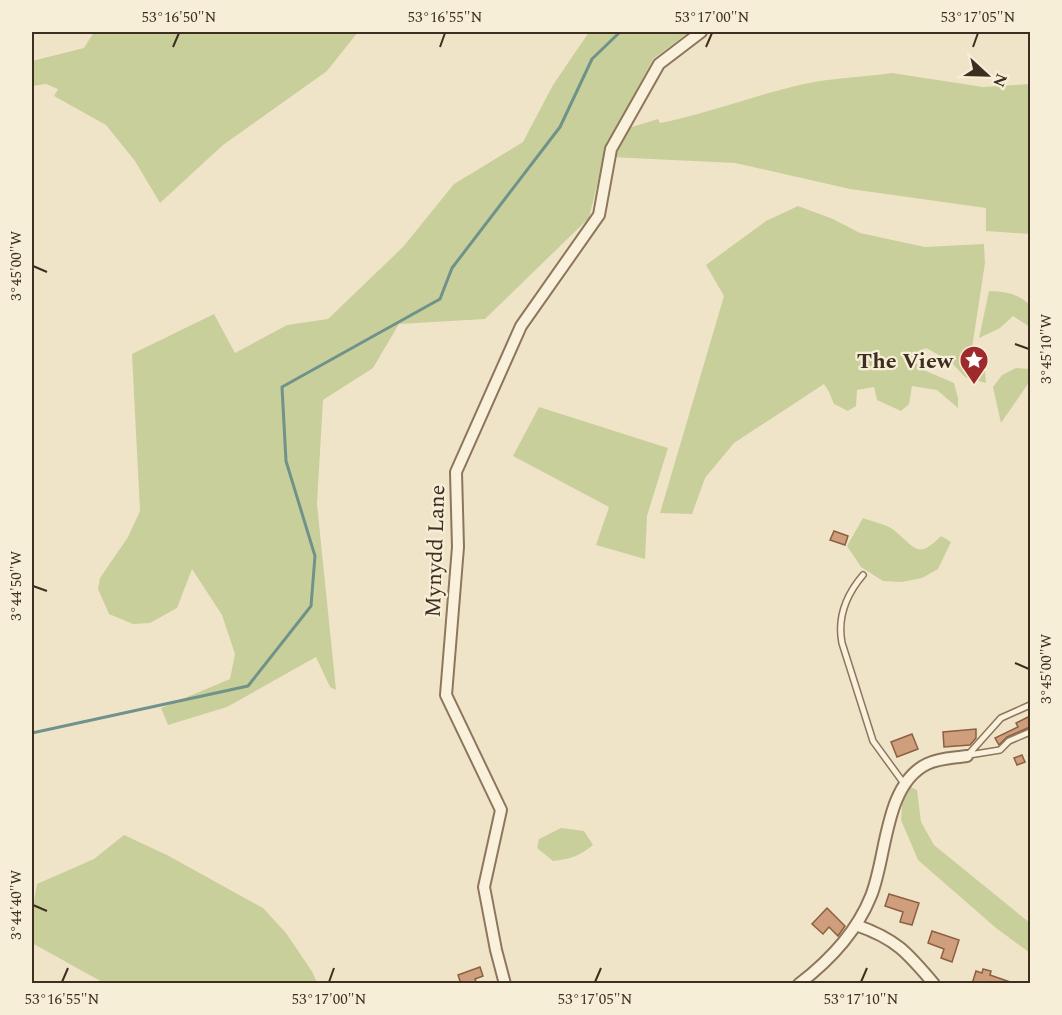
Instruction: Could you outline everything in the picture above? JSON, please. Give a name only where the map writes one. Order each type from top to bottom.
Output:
[{"type":"street","name":"Mynydd Lane","points":[[506,984],[496,950],[484,887],[501,810],[446,695],[458,547],[456,472],[521,326],[599,215],[611,149],[632,111],[659,64],[701,32]]},
{"type":"street","points":[[799,984],[826,960],[856,925],[871,896],[880,869],[892,814],[905,784],[917,771],[928,764],[968,756]]},
{"type":"street","points":[[856,925],[878,933],[905,950],[934,984]]},
{"type":"lane","points":[[863,575],[846,600],[839,627],[842,644],[873,741],[905,784]]},
{"type":"lane","points":[[968,756],[1001,718],[1030,705]]},
{"type":"lane","points":[[968,756],[1000,750],[1009,741],[1030,732]]},
{"type":"green space","points":[[94,32],[358,32],[327,71],[223,145],[160,203],[135,161],[106,125],[54,96],[58,89],[46,84],[32,86],[32,61],[84,48]]},
{"type":"green space","points":[[589,32],[689,32],[653,59],[607,144],[589,218],[485,319],[399,324],[373,368],[323,400],[317,504],[336,690],[330,687],[316,657],[227,707],[168,725],[161,708],[230,679],[235,654],[222,615],[192,569],[177,608],[150,623],[133,624],[109,614],[98,589],[100,578],[128,537],[140,511],[132,354],[214,314],[235,353],[287,325],[328,319],[403,247],[454,184],[523,142],[553,85]]},
{"type":"green space","points":[[892,73],[983,87],[1030,84],[1030,234],[986,231],[986,208],[850,189],[735,163],[610,157],[622,130],[658,119],[660,123],[678,119],[804,84]]},
{"type":"green space","points":[[798,206],[833,219],[860,233],[925,247],[984,244],[985,263],[972,348],[985,371],[986,383],[965,377],[950,361],[926,348],[912,355],[919,368],[954,383],[958,408],[937,390],[912,386],[909,404],[901,411],[877,400],[874,387],[857,390],[856,406],[848,411],[834,404],[824,384],[734,443],[705,478],[692,514],[660,513],[724,296],[706,265],[766,221]]},
{"type":"green space","points":[[989,291],[1011,294],[1030,305],[1030,327],[1013,316],[1000,328],[979,338]]},
{"type":"green space","points":[[1016,368],[1030,369],[1030,381],[1001,423],[993,387],[1002,375]]},
{"type":"green space","points":[[539,407],[668,448],[647,516],[645,559],[596,545],[609,507],[513,456]]},
{"type":"green space","points":[[863,518],[892,529],[917,549],[927,548],[941,536],[951,542],[938,569],[922,578],[902,582],[883,581],[861,567],[847,546]]},
{"type":"green space","points":[[911,787],[917,790],[921,822],[934,845],[1030,923],[1030,953],[996,928],[918,860],[901,820],[903,794]]},
{"type":"green space","points":[[561,828],[584,831],[593,845],[574,856],[553,861],[537,848],[539,839]]},
{"type":"green space","points":[[124,835],[167,855],[263,908],[286,933],[313,973],[317,983],[104,983],[32,943],[32,913],[37,884],[94,859]]},
{"type":"building","points":[[834,531],[848,536],[845,545],[830,540]]},
{"type":"building","points":[[1030,716],[1030,727],[1007,737],[999,745],[995,738],[1018,727],[1016,723]]},
{"type":"building","points":[[976,729],[976,738],[970,745],[944,747],[943,732]]},
{"type":"building","points":[[912,734],[918,749],[897,757],[891,742]]},
{"type":"building","points":[[1022,755],[1025,762],[1017,765],[1014,758]]},
{"type":"building","points":[[889,894],[919,903],[912,925],[900,922],[903,912],[885,906]]},
{"type":"building","points":[[827,908],[845,926],[838,936],[829,927],[823,934],[812,924]]},
{"type":"building","points":[[932,931],[959,940],[952,962],[941,958],[944,949],[928,943]]},
{"type":"building","points":[[480,967],[483,976],[475,979],[477,984],[461,984],[458,975]]},
{"type":"building","points":[[983,969],[991,971],[990,975],[1010,982],[1009,984],[972,984],[976,971],[982,973]]},
{"type":"waterway","points":[[32,733],[248,686],[311,606],[315,556],[286,461],[282,387],[440,299],[452,268],[560,127],[592,59],[620,32]]},
{"type":"place","name":"The View","points":[[974,386]]}]
